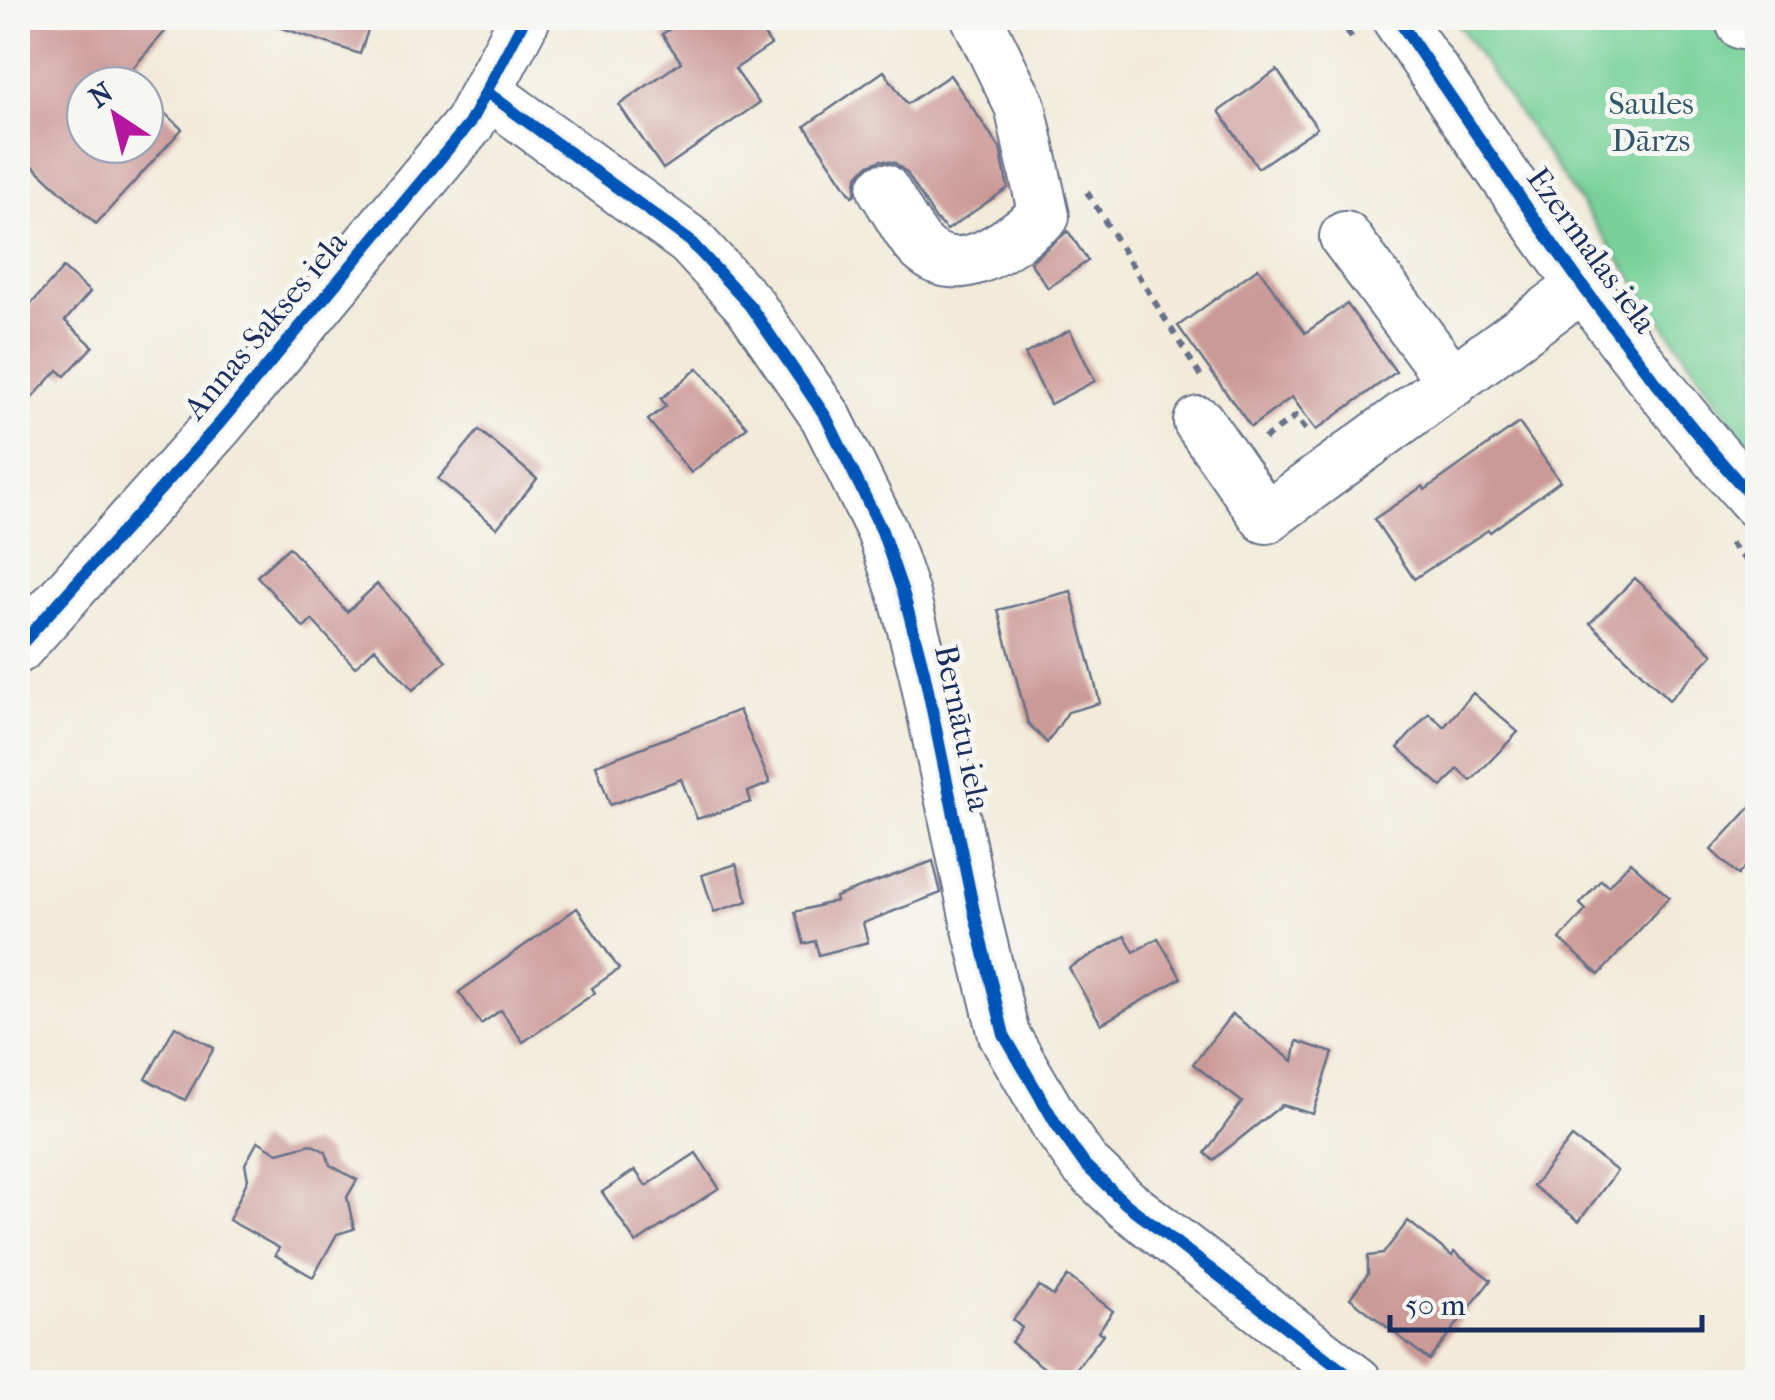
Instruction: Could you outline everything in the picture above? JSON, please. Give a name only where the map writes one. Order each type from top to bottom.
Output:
[{"type":"street","name":"Annas Sakses iela","points":[[18,648],[220,424],[469,124],[526,18]]},
{"type":"street","points":[[883,188],[924,249],[948,262],[986,257],[1044,216],[1020,106],[977,18]]},
{"type":"street","name":"Ezermalas iela","points":[[1396,18],[1581,287],[1690,429],[1758,504]]},
{"type":"street","points":[[1741,18],[1742,24],[1758,22]]},
{"type":"street","name":"Bernātu iela","points":[[488,93],[690,242],[750,306],[826,417],[882,531],[904,595],[1004,1035],[1056,1124],[1085,1165],[1126,1204],[1357,1382]]},
{"type":"street","points":[[1345,237],[1453,382]]},
{"type":"street","points":[[1202,403],[1266,518],[1581,287]]},
{"type":"path","points":[[1082,184],[1202,403]]},
{"type":"path","points":[[1254,445],[1296,416],[1336,467]]},
{"type":"green space","name":"Saules Dārzs","points":[[1453,18],[1757,18],[1757,452],[1738,431]]},
{"type":"building","points":[[18,18],[177,18],[136,65],[65,65],[65,165],[149,165],[96,224],[18,152]]},
{"type":"building","points":[[271,18],[372,18],[360,54],[270,24]]},
{"type":"building","points":[[687,18],[752,18],[771,45],[735,69],[759,103],[663,169],[619,105],[681,62],[662,34]]},
{"type":"building","points":[[1277,70],[1317,128],[1258,168],[1219,111]]},
{"type":"building","points":[[884,71],[907,104],[950,75],[1000,148],[1008,188],[947,230],[936,220],[907,173],[895,163],[881,160],[867,166],[857,177],[852,196],[805,126]]},
{"type":"building","points":[[165,113],[182,129],[165,148]]},
{"type":"building","points":[[1068,231],[1088,261],[1048,288],[1030,262]]},
{"type":"building","points":[[63,268],[90,292],[65,321],[93,346],[65,376],[58,370],[18,413],[18,319]]},
{"type":"building","points":[[1258,268],[1305,333],[1347,304],[1396,372],[1316,430],[1292,397],[1251,427],[1178,326]]},
{"type":"building","points":[[1070,330],[1095,381],[1050,404],[1025,354]]},
{"type":"building","points":[[698,368],[747,427],[691,473],[648,420],[666,406],[661,399]]},
{"type":"building","points":[[1519,423],[1560,481],[1490,532],[1414,579],[1374,519],[1423,486],[1425,490]]},
{"type":"building","points":[[479,430],[537,479],[497,528],[438,479]]},
{"type":"building","points":[[289,547],[347,612],[377,584],[446,661],[413,690],[375,648],[355,667],[312,620],[304,628],[257,576]]},
{"type":"building","points":[[1635,578],[1713,654],[1669,700],[1590,623]]},
{"type":"building","points":[[1071,591],[1100,703],[1068,712],[1047,743],[1028,723],[998,610]]},
{"type":"building","points":[[1473,693],[1518,732],[1471,781],[1458,769],[1442,787],[1398,748],[1429,713],[1444,727]]},
{"type":"building","points":[[739,710],[770,783],[748,792],[751,802],[697,819],[681,779],[610,805],[596,765]]},
{"type":"building","points":[[1758,799],[1758,853],[1738,875],[1711,850]]},
{"type":"building","points":[[933,861],[941,893],[863,923],[868,942],[819,955],[815,941],[804,944],[795,912],[836,901],[835,897]]},
{"type":"building","points":[[1630,862],[1669,897],[1599,975],[1560,939],[1586,910],[1580,904],[1601,880],[1608,886]]},
{"type":"building","points":[[736,864],[748,901],[714,912],[702,875]]},
{"type":"building","points":[[577,908],[619,969],[592,988],[595,993],[523,1042],[501,1010],[481,1024],[459,992]]},
{"type":"building","points":[[1125,936],[1134,952],[1158,938],[1181,978],[1101,1024],[1069,968]]},
{"type":"building","points":[[1232,1014],[1293,1061],[1297,1041],[1333,1053],[1313,1114],[1282,1105],[1213,1160],[1205,1153],[1242,1102],[1193,1064]]},
{"type":"building","points":[[175,1026],[214,1048],[185,1100],[146,1079]]},
{"type":"building","points":[[1572,1137],[1617,1171],[1579,1221],[1533,1186]]},
{"type":"building","points":[[258,1141],[278,1153],[311,1144],[326,1152],[330,1165],[357,1180],[347,1197],[354,1229],[337,1234],[313,1277],[275,1255],[279,1248],[229,1220],[248,1179],[245,1164]]},
{"type":"building","points":[[696,1153],[719,1188],[636,1243],[602,1192],[635,1170],[646,1186]]},
{"type":"building","points":[[1408,1221],[1452,1256],[1454,1252],[1491,1280],[1429,1360],[1350,1298],[1368,1274],[1368,1256],[1383,1254]]},
{"type":"building","points":[[1068,1276],[1113,1311],[1098,1332],[1103,1334],[1066,1382],[1062,1382],[1011,1342],[1022,1328],[1013,1320],[1039,1286],[1053,1296]]},
{"type":"cycle path","points":[[18,648],[219,424],[469,124],[525,18]]},
{"type":"cycle path","points":[[1397,18],[1614,328],[1758,504]]},
{"type":"cycle path","points":[[488,93],[690,241],[750,306],[826,417],[882,531],[904,595],[1004,1035],[1056,1124],[1085,1165],[1126,1204],[1357,1382]]}]
